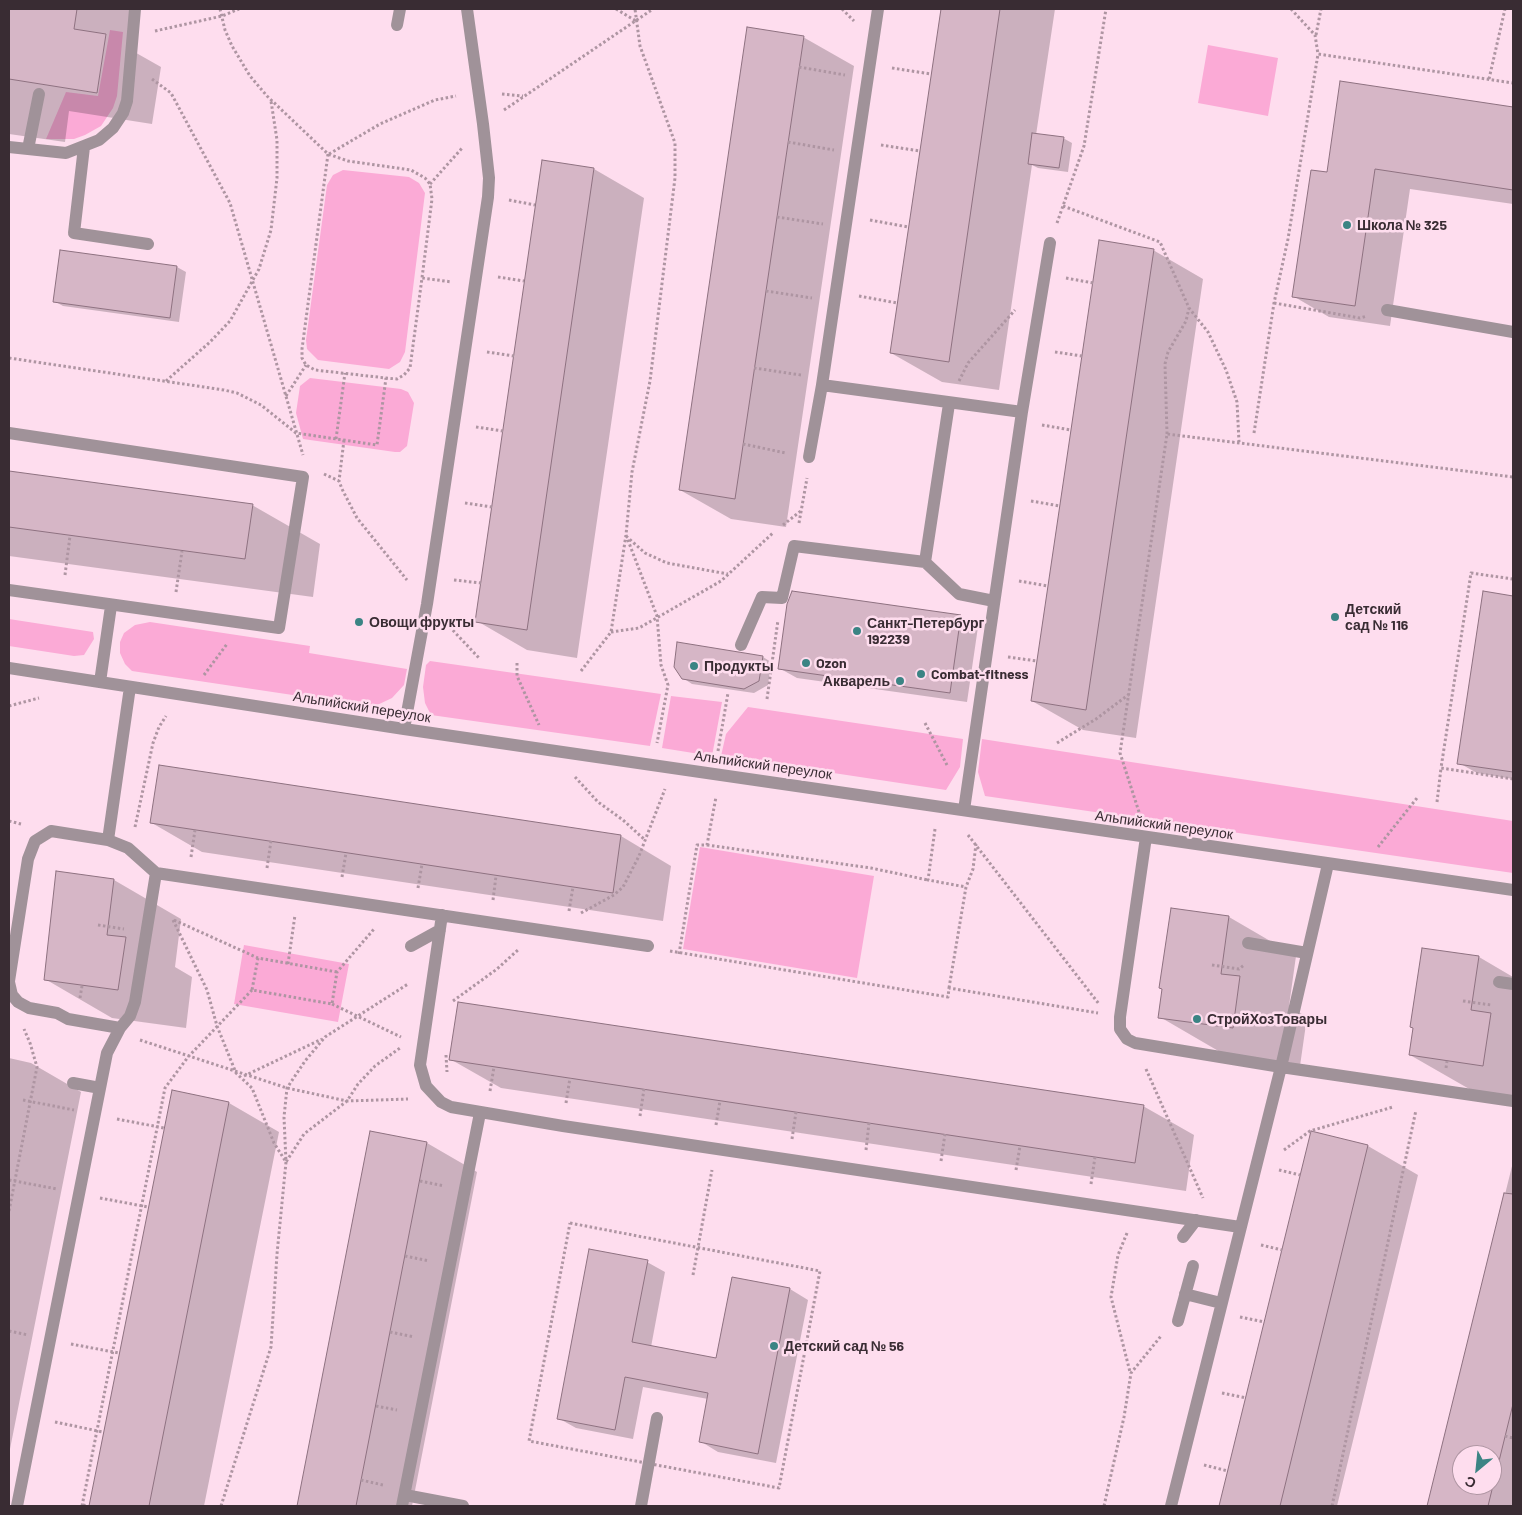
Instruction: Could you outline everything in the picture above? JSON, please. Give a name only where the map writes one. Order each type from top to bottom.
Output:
[{"type":"street","points":[[9,147],[66,153],[99,140],[113,128],[123,114],[127,101],[135,9]]},
{"type":"street","points":[[397,25],[400,9]]},
{"type":"street","points":[[404,729],[426,604],[488,197],[489,178],[483,124],[467,9]]},
{"type":"street","points":[[809,457],[878,9]]},
{"type":"street","points":[[28,149],[39,94]]},
{"type":"street","points":[[84,147],[74,233],[148,244]]},
{"type":"street","points":[[964,810],[1021,417],[1050,243]]},
{"type":"street","points":[[1387,310],[1513,332]]},
{"type":"street","points":[[822,382],[1021,417]]},
{"type":"street","points":[[925,562],[948,404]]},
{"type":"street","points":[[9,433],[303,477],[278,628],[111,606],[9,590]]},
{"type":"street","points":[[741,645],[762,597],[782,598],[794,546],[925,562],[959,594],[994,601]]},
{"type":"street","points":[[100,682],[111,606]]},
{"type":"street","name":"Альпийский переулок","points":[[9,668],[404,729],[1513,890]]},
{"type":"street","points":[[108,840],[130,687]]},
{"type":"street","points":[[120,1028],[68,1020],[57,1013],[29,1008],[18,1002],[12,995],[9,982],[28,859],[35,841],[51,831],[108,840],[133,853],[156,873],[648,946]]},
{"type":"street","points":[[1146,837],[1120,1017],[1120,1029],[1127,1039],[1135,1043],[1281,1067],[1419,1094],[1513,1101]]},
{"type":"street","points":[[1171,1506],[1220,1303],[1281,1067],[1328,864]]},
{"type":"street","points":[[17,1506],[107,1053],[120,1028],[130,1016],[136,1002],[156,873]]},
{"type":"street","points":[[442,916],[422,1048],[421,1076],[433,1095],[451,1107],[480,1113],[1240,1227]]},
{"type":"street","points":[[411,946],[440,930]]},
{"type":"street","points":[[1248,943],[1307,953]]},
{"type":"street","points":[[1499,982],[1513,984]]},
{"type":"street","points":[[73,1083],[100,1088]]},
{"type":"street","points":[[463,1506],[404,1500],[480,1113]]},
{"type":"street","points":[[1183,1237],[1196,1220]]},
{"type":"street","points":[[1178,1321],[1192,1266]]},
{"type":"street","points":[[1186,1294],[1220,1303]]},
{"type":"street","points":[[641,1506],[657,1418]]},
{"type":"path","points":[[220,9],[225,30],[240,60],[271,100],[328,154],[348,161],[411,170],[425,178],[430,184],[432,199],[410,368],[404,376],[397,379],[315,370],[306,365],[302,358],[328,154]]},
{"type":"path","points":[[133,37],[222,16],[239,9]]},
{"type":"path","points":[[616,9],[636,21]]},
{"type":"path","points":[[581,671],[611,632],[626,535],[632,472],[650,381],[676,158],[675,143],[640,46],[635,9]]},
{"type":"path","points":[[430,184],[483,124],[653,9]]},
{"type":"path","points":[[1050,243],[1084,146],[1106,9]]},
{"type":"path","points":[[1292,9],[1315,35]]},
{"type":"path","points":[[1254,433],[1274,304],[1288,239],[1318,54],[1315,35],[1321,9]]},
{"type":"path","points":[[1489,79],[1505,9]]},
{"type":"path","points":[[1318,54],[1513,83]]},
{"type":"path","points":[[131,63],[170,93],[230,203],[307,469],[303,477]]},
{"type":"path","points":[[870,64],[931,74]]},
{"type":"path","points":[[799,67],[868,78]]},
{"type":"path","points":[[328,154],[380,124],[435,100],[479,92],[524,96]]},
{"type":"path","points":[[165,381],[221,332],[238,310],[253,282],[271,230],[276,195],[277,140],[271,100]]},
{"type":"path","points":[[788,142],[920,151]]},
{"type":"path","points":[[1063,206],[1160,242],[1189,308],[1208,332],[1226,370],[1237,402],[1238,442]]},
{"type":"path","points":[[777,217],[908,227]]},
{"type":"path","points":[[422,278],[474,285]]},
{"type":"path","points":[[766,291],[898,303]]},
{"type":"path","points":[[1274,304],[1360,318],[1387,310]]},
{"type":"path","points":[[958,383],[968,363],[1018,306]]},
{"type":"path","points":[[1139,814],[1120,753],[1166,434],[1165,364],[1168,352],[1186,321],[1189,308]]},
{"type":"path","points":[[9,358],[237,393],[261,405],[296,433],[377,445],[386,378]]},
{"type":"path","points":[[286,396],[306,365]]},
{"type":"path","points":[[754,368],[822,382]]},
{"type":"path","points":[[336,439],[345,373]]},
{"type":"path","points":[[1021,417],[1071,430]]},
{"type":"path","points":[[1166,434],[1513,477]]},
{"type":"path","points":[[344,440],[339,481],[342,490],[358,518],[426,604]]},
{"type":"path","points":[[743,444],[809,457],[802,510],[794,546]]},
{"type":"path","points":[[1009,497],[1060,506]]},
{"type":"path","points":[[611,632],[640,628],[657,616],[721,581],[802,510]]},
{"type":"path","points":[[626,535],[646,553],[667,563],[729,574]]},
{"type":"path","points":[[573,918],[614,895],[623,887],[645,840],[665,789],[653,765],[668,684],[662,665],[657,616],[626,535]]},
{"type":"path","points":[[62,599],[70,536]]},
{"type":"path","points":[[173,614],[182,551]]},
{"type":"path","points":[[1437,802],[1470,573],[1513,579]]},
{"type":"path","points":[[767,698],[782,598]]},
{"type":"path","points":[[441,618],[479,658]]},
{"type":"path","points":[[133,853],[140,799],[159,727],[165,716],[188,696],[242,624]]},
{"type":"path","points":[[517,663],[517,676],[550,749],[598,802],[623,820],[645,840]]},
{"type":"path","points":[[717,761],[728,693]]},
{"type":"path","points":[[1057,743],[1096,720],[1128,694]]},
{"type":"path","points":[[9,706],[39,698]]},
{"type":"path","points":[[925,723],[949,768]]},
{"type":"path","points":[[1441,768],[1513,779]]},
{"type":"path","points":[[707,846],[716,798]]},
{"type":"path","points":[[1360,869],[1417,798]]},
{"type":"path","points":[[928,880],[935,832]]},
{"type":"path","points":[[969,836],[1101,1007]]},
{"type":"path","points":[[679,954],[697,844],[871,868],[966,887]]},
{"type":"path","points":[[648,946],[679,954],[948,997],[966,887],[973,869],[976,844]]},
{"type":"path","points":[[288,964],[298,894]]},
{"type":"path","points":[[332,1004],[337,972],[390,908]]},
{"type":"path","points":[[150,910],[258,958],[337,972]]},
{"type":"path","points":[[173,919],[207,990],[217,1026],[236,1073],[252,1088],[274,1143],[286,1162]]},
{"type":"path","points":[[88,1506],[83,1506],[166,1088],[188,1057],[252,990],[258,958]]},
{"type":"path","points":[[244,1076],[306,1048],[433,970]]},
{"type":"path","points":[[949,988],[1107,1014]]},
{"type":"path","points":[[252,990],[332,1004],[358,1015],[422,1048]]},
{"type":"path","points":[[453,1010],[454,1000]]},
{"type":"path","points":[[9,1211],[37,1067],[30,1043],[22,1026]]},
{"type":"path","points":[[120,1028],[129,1036],[244,1076],[287,1088],[347,1100],[403,1100],[433,1095]]},
{"type":"path","points":[[221,1506],[271,1347],[277,1254],[286,1162],[284,1117],[287,1088],[305,1061],[325,1037]]},
{"type":"path","points":[[448,1046],[447,1069],[451,1107]]},
{"type":"path","points":[[1144,1065],[1214,1223]]},
{"type":"path","points":[[1279,1154],[1310,1131],[1419,1094],[1398,1202],[1332,1506]]},
{"type":"path","points":[[286,1162],[304,1134],[347,1100]]},
{"type":"path","points":[[693,1276],[711,1176]]},
{"type":"path","points":[[1104,1506],[1124,1417],[1131,1373],[1111,1297],[1118,1255],[1136,1211]]},
{"type":"path","points":[[570,1223],[698,1248],[820,1271],[779,1488],[529,1441],[570,1223]]},
{"type":"path","points":[[127,1280],[134,1282]]},
{"type":"path","points":[[1131,1373],[1167,1330],[1178,1321]]},
{"type":"path","points":[[35,1418],[103,1432]]},
{"type":"path","points":[[1505,1436],[1513,1438]]},
{"type":"shaded area","points":[[110,30],[123,32],[117,96],[113,108],[101,126],[85,135],[74,139],[46,139],[66,92],[98,96]]},
{"type":"shaded area","points":[[1208,45],[1278,58],[1268,116],[1198,103]]},
{"type":"shaded area","points":[[343,170],[409,177],[419,183],[425,193],[405,352],[400,362],[389,369],[318,360],[307,349],[306,340],[327,185],[333,175]]},
{"type":"shaded area","points":[[310,378],[401,389],[408,392],[414,403],[407,446],[400,452],[395,452],[303,439],[296,413],[300,386]]},
{"type":"shaded area","points":[[9,619],[93,632],[94,639],[84,655],[74,656],[9,646]]},
{"type":"shaded area","points":[[150,622],[310,646],[309,653],[407,669],[404,685],[392,698],[373,707],[132,671],[125,664],[120,653],[120,642],[124,633],[135,625]]},
{"type":"shaded area","points":[[430,661],[661,694],[650,746],[431,715],[425,703],[423,687],[426,665]]},
{"type":"shaded area","points":[[671,696],[722,702],[712,756],[662,748]]},
{"type":"shaded area","points":[[748,707],[963,739],[960,767],[946,790],[721,756],[726,734]]},
{"type":"shaded area","points":[[982,739],[1513,821],[1513,873],[985,796],[978,772]]},
{"type":"shaded area","points":[[700,847],[874,876],[857,978],[683,949]]},
{"type":"shaded area","points":[[244,945],[349,964],[338,1022],[234,1004]]},
{"type":"building","points":[[9,9],[77,9],[74,29],[106,34],[97,93],[9,79]]},
{"type":"building","points":[[941,9],[1000,9],[949,362],[890,353]]},
{"type":"building","points":[[747,27],[804,36],[735,499],[679,490]]},
{"type":"building","points":[[1340,81],[1513,107],[1513,190],[1375,169],[1355,306],[1292,297],[1311,170],[1327,172]]},
{"type":"building","points":[[1032,133],[1064,137],[1059,168],[1028,164]]},
{"type":"building","points":[[542,160],[594,168],[527,630],[475,622]]},
{"type":"building","points":[[1099,240],[1154,249],[1086,710],[1031,701]]},
{"type":"building","points":[[60,250],[177,266],[170,318],[53,302]]},
{"type":"building","points":[[9,471],[253,504],[245,559],[9,527]]},
{"type":"building","points":[[792,591],[961,615],[950,693],[778,669],[787,604]]},
{"type":"building","points":[[1483,591],[1513,596],[1513,772],[1457,764]]},
{"type":"building","points":[[677,642],[763,656],[759,681],[744,689],[682,679],[674,667]]},
{"type":"building","points":[[159,765],[621,835],[613,893],[150,823]]},
{"type":"building","points":[[56,871],[114,879],[107,935],[126,937],[118,990],[44,980]]},
{"type":"building","points":[[1171,908],[1229,916],[1221,974],[1240,976],[1233,1028],[1158,1018],[1162,989],[1159,988]]},
{"type":"building","points":[[1422,948],[1479,956],[1471,1010],[1491,1013],[1483,1066],[1409,1055],[1413,1028],[1410,1027]]},
{"type":"building","points":[[458,1002],[1144,1105],[1135,1163],[449,1060]]},
{"type":"building","points":[[172,1090],[229,1102],[149,1506],[89,1506]]},
{"type":"building","points":[[370,1131],[427,1142],[356,1506],[297,1506]]},
{"type":"building","points":[[1311,1131],[1368,1145],[1280,1506],[1219,1506]]},
{"type":"building","points":[[1504,1193],[1513,1194],[1513,1404],[1502,1449],[1502,1445],[1452,1445],[1452,1495],[1491,1495],[1488,1506],[1427,1506]]},
{"type":"building","points":[[589,1249],[648,1260],[632,1342],[716,1358],[732,1277],[790,1288],[758,1454],[699,1442],[708,1393],[625,1377],[615,1430],[557,1419]]},
{"type":"place","name":"Школа № 325","points":[[1347,225]]},
{"type":"place","name":"Детский сад № 116","points":[[1335,617]]},
{"type":"place","name":"Овощи фрукты","points":[[359,622]]},
{"type":"place","name":"Санкт-Петербург 192239","points":[[857,631]]},
{"type":"place","name":"Ozon","points":[[806,663]]},
{"type":"place","name":"Продукты","points":[[694,666]]},
{"type":"place","name":"Combat-fitness","points":[[921,674]]},
{"type":"place","name":"Акварель","points":[[900,681]]},
{"type":"place","name":"СтройХозТовары","points":[[1197,1019]]},
{"type":"place","name":"Детский сад № 56","points":[[774,1346]]}]
